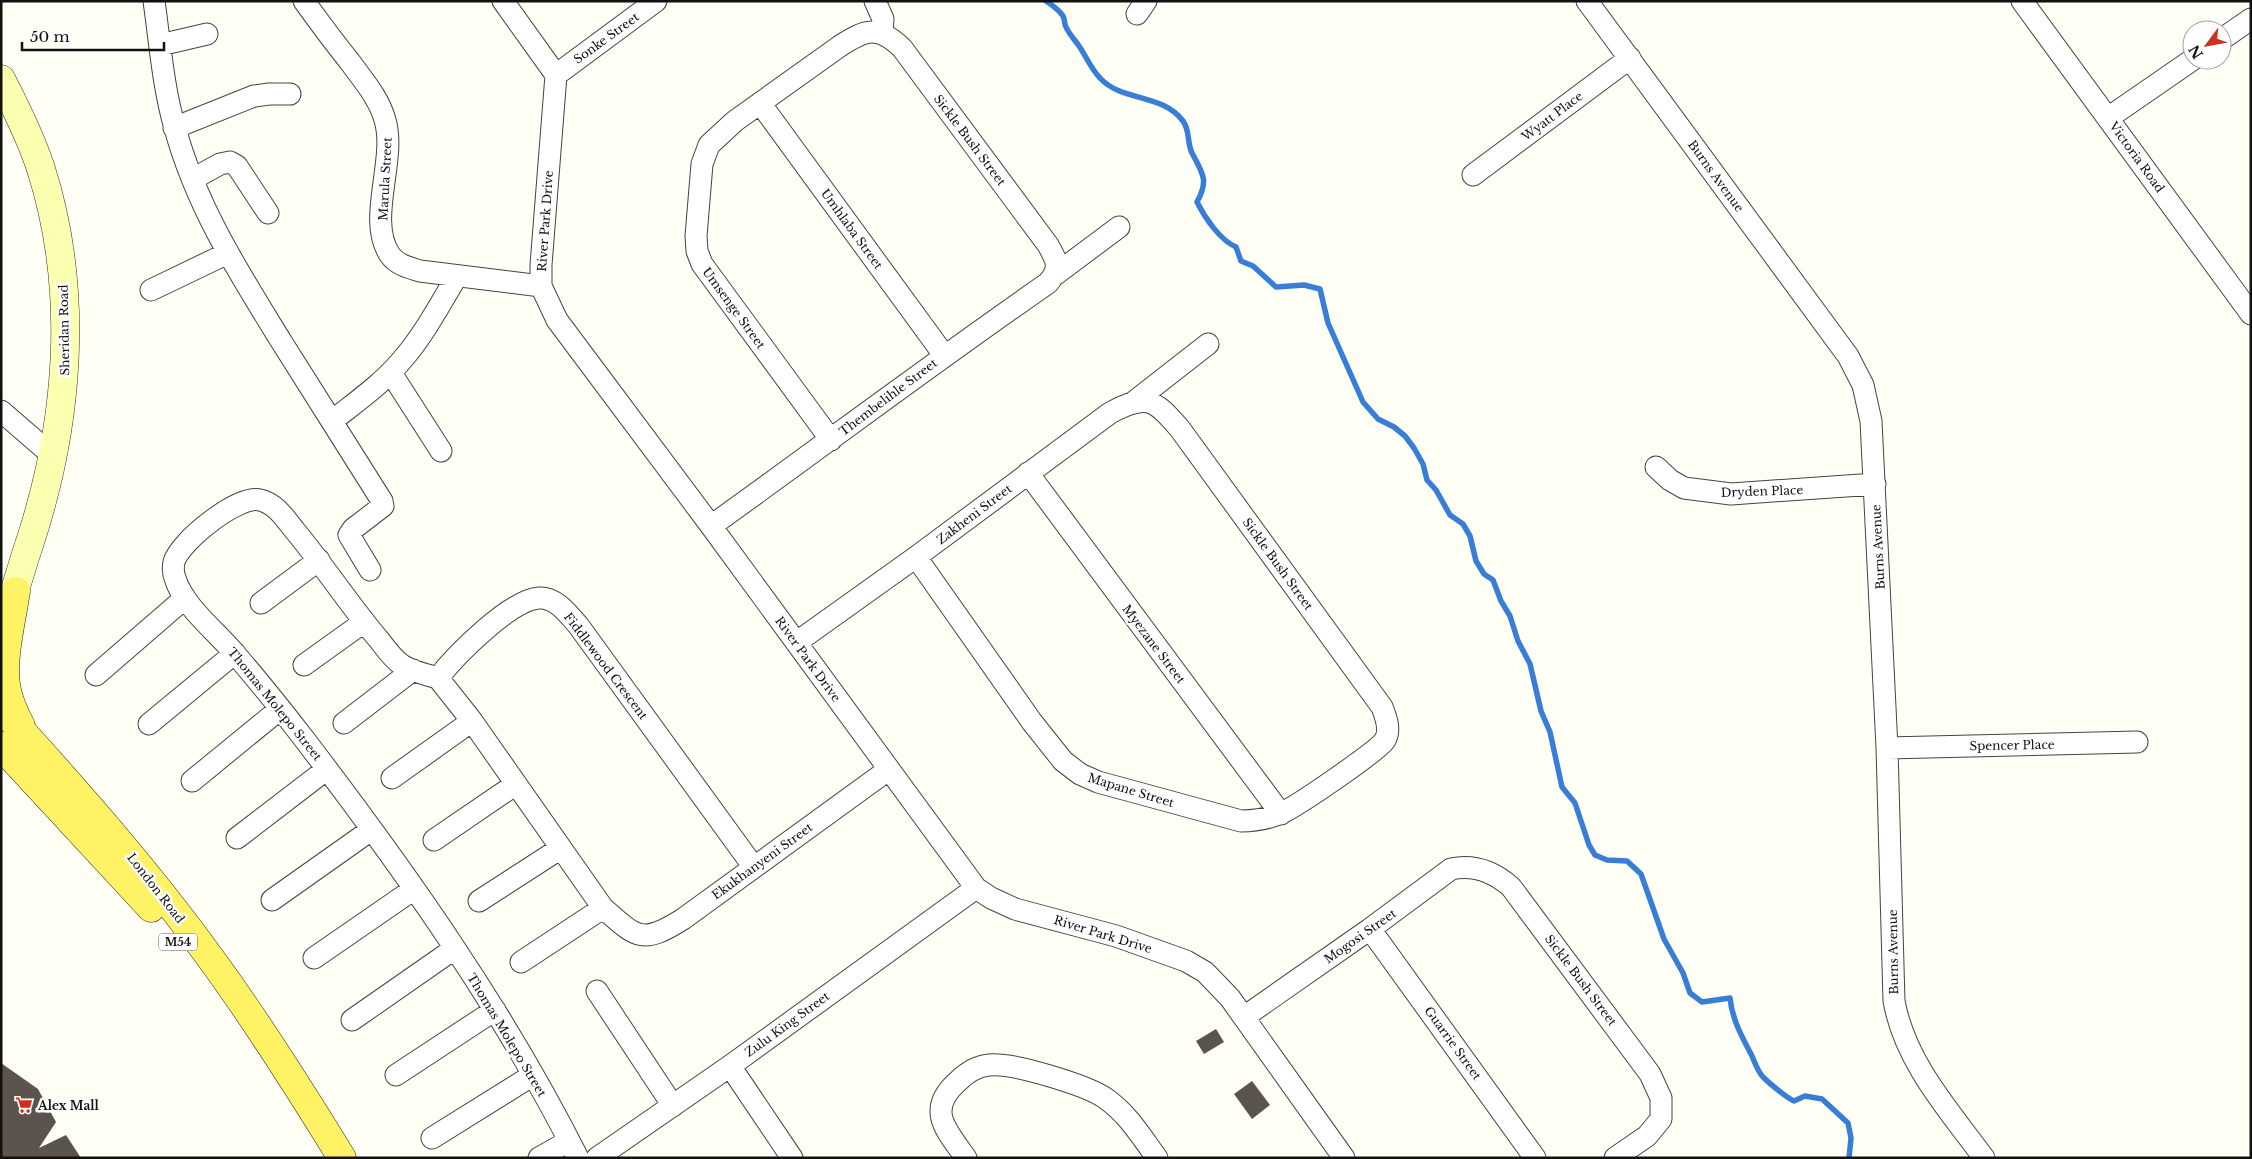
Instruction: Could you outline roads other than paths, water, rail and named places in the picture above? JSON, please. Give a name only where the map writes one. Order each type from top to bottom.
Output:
[{"type":"main road","points":[[9,586],[6,684],[12,708],[13,740]]},
{"type":"main road","name":"London Road","points":[[1,708],[13,740],[204,974],[299,1108],[328,1158]]},
{"type":"main road","name":"London Road","points":[[13,740],[114,835],[206,952],[289,1073],[342,1158]]},
{"type":"street","points":[[154,1],[174,128],[193,179],[226,254],[382,501],[383,506],[352,529],[348,535],[370,570]]},
{"type":"street","name":"Marula Street","points":[[304,1],[371,91],[385,120],[388,137],[381,222],[384,242],[391,256],[403,266],[420,271],[541,286]]},
{"type":"street","points":[[503,1],[556,75]]},
{"type":"street","name":"Sonke Street","points":[[556,75],[656,1]]},
{"type":"street","points":[[874,1],[882,19],[876,32]]},
{"type":"street","name":"Burns Avenue","points":[[1587,1],[1856,370],[1868,402],[1875,484],[1887,748],[1894,1001],[1897,1020],[1919,1069],[1984,1158]]},
{"type":"street","name":"Victoria Road","points":[[2022,1],[2251,314]]},
{"type":"street","points":[[2232,32],[2251,19]]},
{"type":"street","name":"Umsenge Street","points":[[831,440],[702,264],[697,251],[696,236],[702,164],[709,145],[719,134],[840,46],[857,35],[876,32]]},
{"type":"street","name":"Sickle Bush Street","points":[[876,32],[902,48],[1048,245],[1056,269]]},
{"type":"street","points":[[160,45],[206,34]]},
{"type":"street","name":"Wyatt Place","points":[[1473,175],[1630,58]]},
{"type":"street","points":[[2108,118],[2182,67]]},
{"type":"street","name":"River Park Drive","points":[[556,75],[542,244],[541,286],[557,320],[711,526],[976,888],[991,898],[1015,909],[1116,936],[1186,961],[1205,972],[1218,983],[1244,1017],[1344,1158]]},
{"type":"street","name":"Sheridan Road","points":[[1,79],[18,113],[41,168],[56,225],[63,277],[66,322],[63,399],[53,456],[40,511],[25,557],[9,586],[1,623]]},
{"type":"street","points":[[174,128],[254,96],[290,94]]},
{"type":"street","name":"Umhlaba Street","points":[[760,103],[944,355]]},
{"type":"street","points":[[193,179],[220,164],[230,162],[237,166],[268,213]]},
{"type":"street","name":"Thembelihle Street","points":[[711,526],[831,440],[944,355],[1048,284],[1056,269],[1119,227]]},
{"type":"street","points":[[151,290],[226,254]]},
{"type":"street","points":[[332,422],[390,373],[420,336],[457,276]]},
{"type":"street","name":"Zakheni Street","points":[[796,642],[916,557],[1110,413],[1135,401],[1208,344]]},
{"type":"street","points":[[390,373],[441,452]]},
{"type":"street","name":"Sickle Bush Street","points":[[1135,401],[1145,400],[1157,406],[1180,429],[1382,707],[1388,728]]},
{"type":"street","points":[[1,411],[53,456]]},
{"type":"street","name":"Dryden Place","points":[[1656,466],[1670,480],[1684,488],[1731,494],[1875,484]]},
{"type":"street","name":"Myezane Street","points":[[1028,473],[1281,814]]},
{"type":"street","name":"Thomas Molepo Street","points":[[438,678],[401,665],[364,622],[319,560],[274,506],[262,500],[246,501],[223,513],[193,537],[174,562],[174,575],[185,598],[280,708],[414,889],[495,1010],[574,1149]]},
{"type":"street","name":"Mapane Street","points":[[916,557],[1032,722],[1063,761],[1080,774],[1098,782],[1241,821],[1257,821],[1281,814],[1379,747],[1386,738],[1388,728]]},
{"type":"street","points":[[261,603],[319,560]]},
{"type":"street","points":[[96,676],[185,598]]},
{"type":"street","name":"Fiddlewood Crescent","points":[[438,678],[474,638],[514,608],[539,598],[552,601],[564,610],[578,625],[753,866]]},
{"type":"street","points":[[304,665],[364,622]]},
{"type":"street","points":[[149,724],[234,653]]},
{"type":"street","points":[[344,723],[413,670]]},
{"type":"street","points":[[438,678],[472,721],[603,908],[521,962]]},
{"type":"street","points":[[192,781],[280,708]]},
{"type":"street","points":[[392,778],[472,721]]},
{"type":"street","name":"Spencer Place","points":[[1887,748],[2137,742]]},
{"type":"street","points":[[237,838],[327,769]]},
{"type":"street","name":"Ekukhanyeni Street","points":[[603,908],[630,932],[641,936],[653,935],[666,929],[888,770]]},
{"type":"street","points":[[434,840],[516,784]]},
{"type":"street","points":[[272,900],[372,830]]},
{"type":"street","points":[[479,901],[562,848]]},
{"type":"street","name":"Sickle Bush Street","points":[[1478,868],[1500,877],[1511,887],[1650,1074],[1661,1098],[1661,1119],[1654,1130],[1615,1158]]},
{"type":"street","name":"Mogosi Street","points":[[1244,1017],[1370,929],[1451,869],[1478,868]]},
{"type":"street","name":"Zulu King Street","points":[[597,1158],[730,1066],[976,888]]},
{"type":"street","points":[[314,958],[414,889]]},
{"type":"street","name":"Guarrie Street","points":[[1370,929],[1535,1158]]},
{"type":"street","points":[[352,1020],[454,949]]},
{"type":"street","points":[[597,991],[673,1106]]},
{"type":"street","points":[[396,1075],[495,1010]]},
{"type":"street","points":[[966,1158],[943,1122],[940,1109],[942,1100],[945,1093],[962,1078],[977,1068],[990,1064],[1027,1070],[1090,1090],[1104,1097],[1129,1119],[1156,1158]]},
{"type":"street","points":[[730,1066],[790,1157]]},
{"type":"street","points":[[432,1138],[532,1076]]},
{"type":"street","points":[[539,1158],[574,1149]]},
{"type":"waterway","points":[[1046,1],[1063,16],[1065,26],[1094,71],[1109,86],[1164,106],[1183,121],[1187,128],[1190,149],[1202,172],[1204,182],[1197,202],[1214,228],[1224,239],[1236,247],[1241,261],[1253,266],[1276,287],[1304,285],[1320,289],[1328,323],[1363,402],[1378,419],[1394,427],[1405,436],[1414,448],[1423,464],[1427,480],[1436,490],[1450,515],[1463,524],[1470,536],[1476,561],[1484,574],[1493,580],[1501,601],[1510,616],[1518,641],[1530,664],[1541,711],[1550,732],[1562,787],[1575,803],[1589,845],[1595,855],[1607,860],[1627,861],[1641,874],[1664,939],[1683,973],[1690,993],[1702,1002],[1730,998],[1738,1028],[1761,1075],[1794,1101],[1805,1096],[1822,1099],[1848,1123],[1851,1138],[1849,1158]]},
{"type":"place","name":"Alex Mall","points":[[24,1105]]}]
